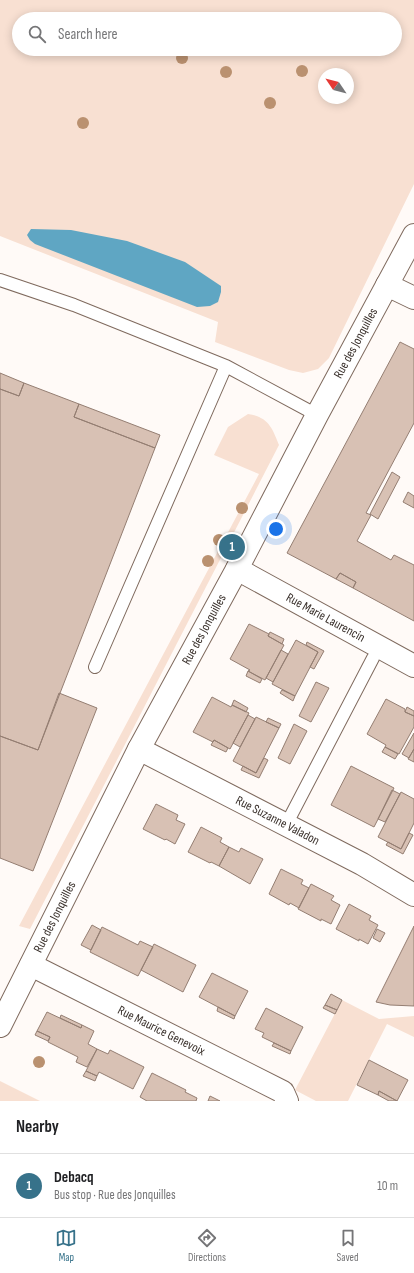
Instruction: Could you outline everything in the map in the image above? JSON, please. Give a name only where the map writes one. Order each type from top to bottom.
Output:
[{"type":"street","name":"Rue des Jonquilles","points":[[0,1026],[139,749],[237,569],[317,415],[413,239]]},
{"type":"street","points":[[387,285],[414,298]]},
{"type":"street","name":"Rue Marie Laurencin","points":[[237,569],[414,666]]},
{"type":"street","name":"Rue Suzanne Valadon","points":[[139,749],[362,864],[398,884],[414,895]]},
{"type":"street","name":"Rue Maurice Genevoix","points":[[31,965],[283,1092],[287,1101]]},
{"type":"lane","points":[[0,280],[74,305],[226,366],[317,415]]},
{"type":"lane","points":[[95,667],[226,366]]},
{"type":"lane","points":[[286,825],[373,658]]},
{"type":"shaded area","points":[[0,0],[414,0],[414,184],[329,358],[318,369],[303,373],[289,370],[215,342],[218,322],[0,236]]},
{"type":"shaded area","points":[[248,414],[255,415],[265,420],[274,433],[279,445],[30,929],[19,926],[259,474],[214,455],[228,427]]},
{"type":"shaded area","points":[[342,1000],[379,1019],[414,1016],[414,1037],[387,1024],[348,1101],[316,1101],[295,1090]]},
{"type":"shaded area","points":[[0,1081],[40,1101],[0,1101]]},
{"type":"water","points":[[31,229],[71,230],[127,241],[185,262],[221,286],[218,302],[210,306],[197,307],[35,244],[27,235]]},
{"type":"building","points":[[400,342],[414,349],[414,423],[366,513],[371,515],[357,541],[391,560],[394,555],[414,565],[414,621],[353,588],[356,582],[340,573],[336,579],[287,553]]},
{"type":"building","points":[[0,373],[24,383],[19,396],[0,389]]},
{"type":"building","points":[[24,383],[79,404],[74,417],[155,448],[38,750],[0,736],[0,389],[19,396]]},
{"type":"building","points":[[79,404],[160,435],[155,448],[74,417]]},
{"type":"building","points":[[392,472],[400,477],[378,519],[370,514]]},
{"type":"building","points":[[408,492],[414,496],[414,508],[403,502]]},
{"type":"building","points":[[340,573],[356,582],[353,588],[336,579]]},
{"type":"building","points":[[249,624],[269,634],[268,636],[284,645],[265,680],[230,659]]},
{"type":"building","points":[[270,632],[284,639],[282,644],[268,636]]},
{"type":"building","points":[[296,640],[318,652],[295,696],[272,684]]},
{"type":"building","points":[[307,642],[324,651],[314,669],[310,667],[318,652],[306,645]]},
{"type":"building","points":[[281,650],[288,654],[273,682],[266,678]]},
{"type":"building","points":[[248,671],[262,679],[260,683],[246,676]]},
{"type":"building","points":[[316,682],[329,688],[311,722],[299,716]]},
{"type":"building","points":[[282,690],[295,696],[293,701],[280,693]]},
{"type":"building","points":[[59,693],[97,708],[33,871],[0,858],[0,736],[38,750]]},
{"type":"building","points":[[212,697],[231,707],[232,705],[249,713],[230,749],[214,740],[213,742],[193,732]]},
{"type":"building","points":[[386,699],[405,709],[405,712],[414,716],[414,727],[399,754],[385,747],[386,745],[367,734]]},
{"type":"building","points":[[234,700],[248,708],[246,712],[232,705]]},
{"type":"building","points":[[407,707],[414,711],[414,716],[405,712]]},
{"type":"building","points":[[248,715],[255,719],[240,747],[233,743]]},
{"type":"building","points":[[256,717],[279,728],[256,773],[233,761]]},
{"type":"building","points":[[268,718],[281,724],[279,728],[266,722]]},
{"type":"building","points":[[294,724],[307,731],[290,764],[278,758]]},
{"type":"building","points":[[414,733],[414,749],[409,758],[402,754]]},
{"type":"building","points":[[214,740],[228,748],[226,752],[211,745]]},
{"type":"building","points":[[385,747],[398,754],[395,759],[382,752]]},
{"type":"building","points":[[414,749],[414,762],[408,759]]},
{"type":"building","points":[[264,758],[268,760],[259,778],[241,770],[243,766],[256,773]]},
{"type":"building","points":[[351,766],[394,788],[374,827],[331,805]]},
{"type":"building","points":[[392,790],[400,794],[385,822],[378,819]]},
{"type":"building","points":[[401,792],[414,799],[414,823],[401,849],[378,837]]},
{"type":"building","points":[[156,804],[178,815],[176,820],[185,824],[175,844],[143,829]]},
{"type":"building","points":[[201,827],[222,838],[220,842],[229,847],[219,866],[188,852]]},
{"type":"building","points":[[409,833],[413,835],[403,854],[386,845],[388,842],[401,849]]},
{"type":"building","points":[[229,847],[239,852],[241,848],[263,859],[250,884],[219,866]]},
{"type":"building","points":[[281,869],[303,880],[301,884],[309,888],[299,908],[290,903],[289,905],[269,894]]},
{"type":"building","points":[[311,884],[334,896],[331,900],[340,905],[331,924],[321,919],[321,921],[298,909]]},
{"type":"building","points":[[349,904],[371,916],[369,920],[378,925],[368,944],[336,929]]},
{"type":"building","points":[[92,925],[101,930],[91,950],[81,945]]},
{"type":"building","points":[[414,926],[414,1006],[390,1005],[376,1002]]},
{"type":"building","points":[[102,927],[138,945],[140,941],[153,947],[138,976],[90,952]]},
{"type":"building","points":[[377,929],[385,933],[380,942],[373,938]]},
{"type":"building","points":[[154,944],[196,965],[183,992],[141,970]]},
{"type":"building","points":[[212,973],[248,991],[235,1016],[199,997]]},
{"type":"building","points":[[331,994],[342,1000],[337,1010],[325,1005]]},
{"type":"building","points":[[325,1005],[337,1010],[335,1014],[323,1008]]},
{"type":"building","points":[[218,1007],[235,1016],[234,1019],[217,1011]]},
{"type":"building","points":[[266,1008],[303,1027],[291,1051],[262,1037],[264,1033],[255,1029]]},
{"type":"building","points":[[47,1012],[81,1028],[82,1025],[94,1031],[88,1044],[97,1049],[87,1067],[76,1062],[78,1057],[48,1042],[50,1037],[37,1031]]},
{"type":"building","points":[[61,1015],[82,1025],[81,1028],[60,1018]]},
{"type":"building","points":[[37,1031],[50,1037],[48,1041],[35,1035]]},
{"type":"building","points":[[274,1043],[291,1051],[290,1054],[272,1046]]},
{"type":"building","points":[[97,1049],[108,1054],[110,1050],[144,1067],[133,1089],[99,1072],[97,1076],[86,1071]]},
{"type":"building","points":[[369,1060],[408,1080],[397,1101],[379,1091],[378,1095],[357,1085]]},
{"type":"building","points":[[86,1071],[97,1076],[95,1081],[83,1076]]},
{"type":"building","points":[[152,1073],[186,1090],[185,1092],[197,1098],[196,1101],[147,1101],[140,1097]]},
{"type":"building","points":[[379,1091],[397,1101],[389,1101],[378,1095]]},
{"type":"building","points":[[210,1096],[220,1101],[208,1101]]},
{"type":"place","name":"Debacq","points":[[232,547]]}]
